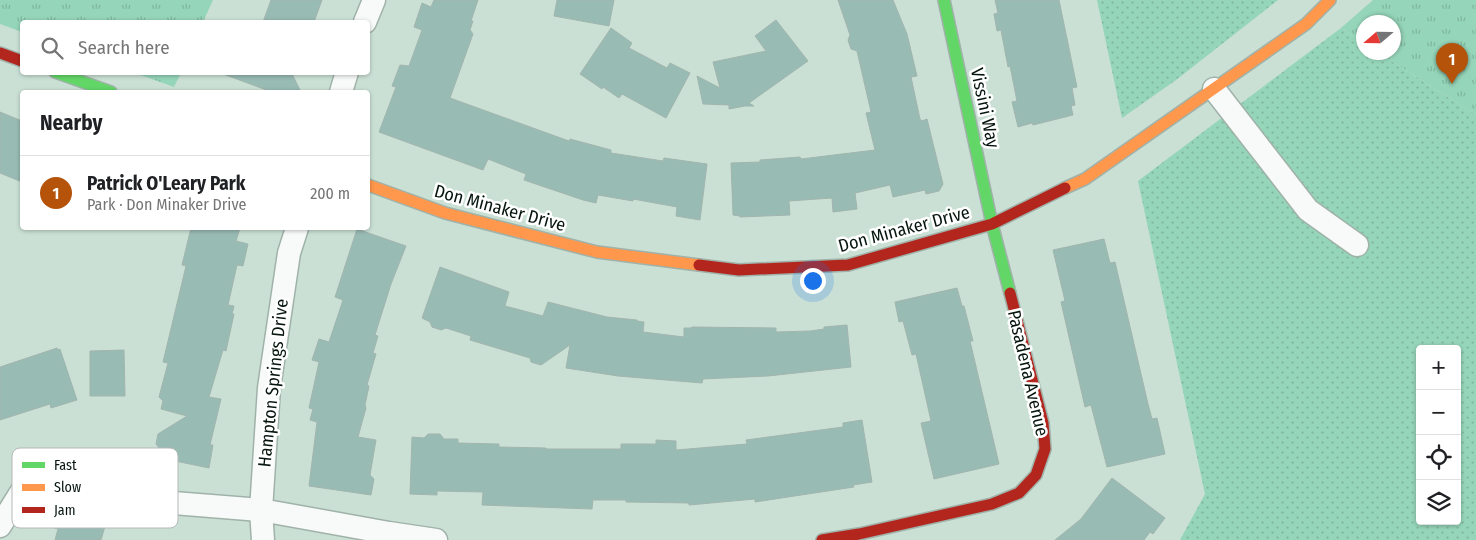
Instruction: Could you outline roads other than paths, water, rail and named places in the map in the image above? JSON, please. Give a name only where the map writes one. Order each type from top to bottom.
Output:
[{"type":"street","points":[[366,20],[374,0]]},
{"type":"street","name":"Vissini Way","points":[[944,0],[992,224]]},
{"type":"street","name":"Don Minaker Drive","points":[[370,186],[446,213],[597,252],[739,270],[848,265],[992,224],[1085,179],[1306,24],[1330,0]]},
{"type":"street","points":[[0,53],[20,60]]},
{"type":"street","points":[[63,75],[105,90]]},
{"type":"street","points":[[341,90],[346,75]]},
{"type":"street","points":[[1214,89],[1308,210],[1357,245]]},
{"type":"street","name":"Pasadena Avenue","points":[[822,540],[859,537],[992,504],[1019,492],[1036,475],[1045,449],[1043,423],[992,224]]},
{"type":"street","name":"Hampton Springs Drive","points":[[263,540],[261,510],[269,388],[288,253],[296,230]]},
{"type":"street","points":[[178,503],[261,510],[436,540]]},
{"type":"street","points":[[0,526],[12,508]]},
{"type":"place","name":"Patrick O'Leary Park","points":[[1452,84]]}]
